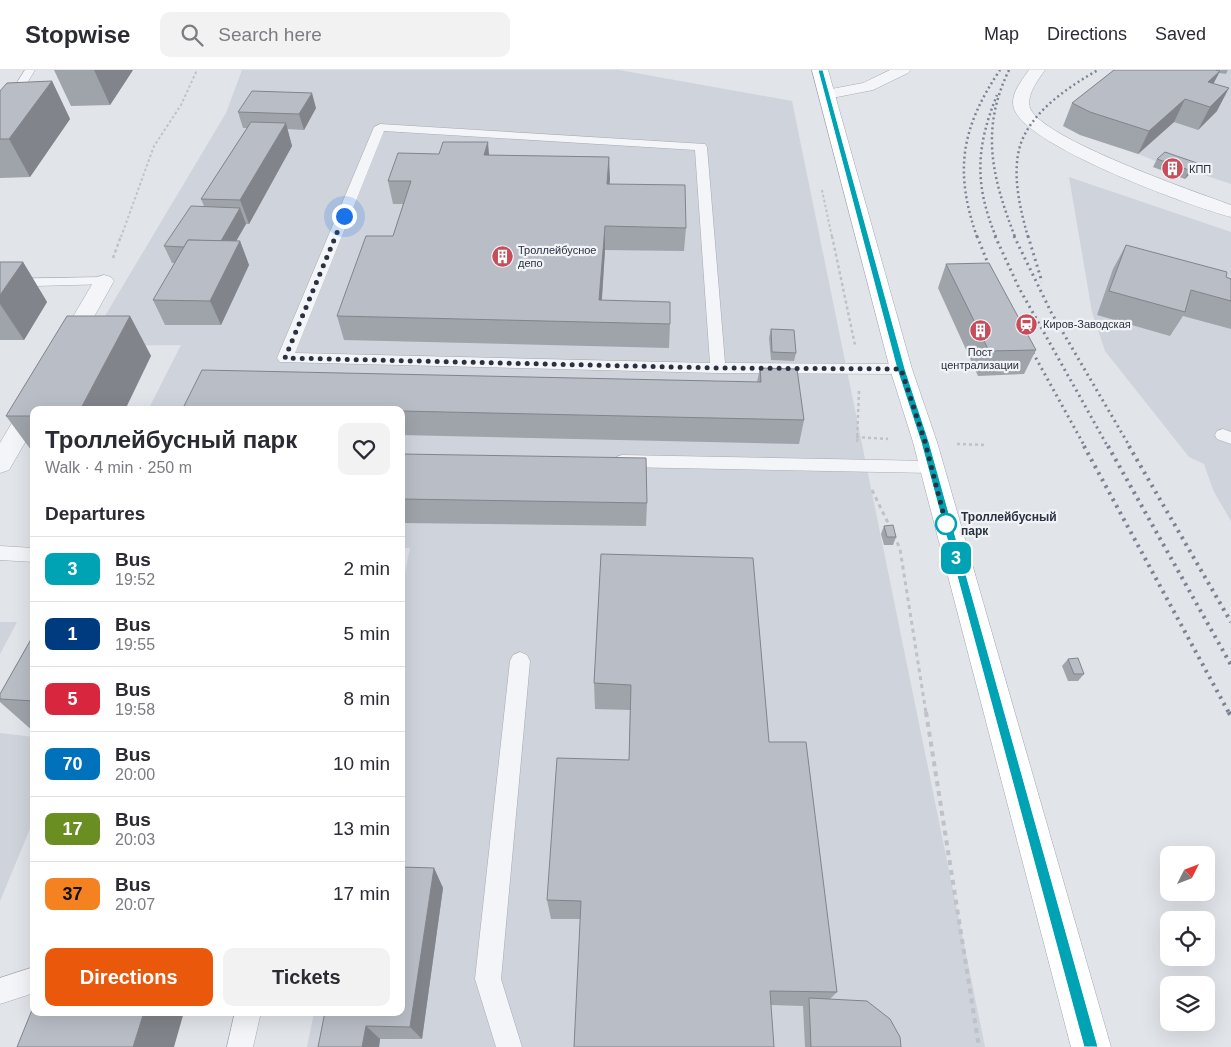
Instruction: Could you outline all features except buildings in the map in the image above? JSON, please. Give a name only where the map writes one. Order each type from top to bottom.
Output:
[{"type":"main road","points":[[824,82],[901,369],[925,442],[930,467],[1091,1047]]},
{"type":"street","points":[[824,82],[867,87],[904,70]]},
{"type":"street","points":[[1037,70],[1024,91],[1021,104],[1032,122],[1073,146],[1122,170],[1231,211]]},
{"type":"street","points":[[33,406],[104,281]]},
{"type":"street","points":[[0,464],[30,411]]},
{"type":"lane","points":[[0,118],[30,70]]},
{"type":"lane","points":[[718,368],[701,147],[380,127],[285,358],[718,368],[901,369]]},
{"type":"lane","points":[[0,283],[104,281]]},
{"type":"lane","points":[[610,460],[930,467]]},
{"type":"lane","points":[[0,553],[30,555]]},
{"type":"lane","points":[[509,1047],[488,979],[520,661]]},
{"type":"lane","points":[[0,991],[30,981]]},
{"type":"lane","points":[[240,1047],[247,1016]]},
{"type":"path","points":[[104,281],[154,146],[181,106],[197,70]]},
{"type":"path","points":[[821,189],[860,369],[856,437],[859,465],[900,549],[979,1047]]},
{"type":"shaded area","points":[[242,70],[619,70],[792,101],[985,1047],[307,1047],[313,1016],[405,1016],[405,572],[410,548],[405,548],[405,406],[150,406],[181,345],[87,346],[226,113]]},
{"type":"shaded area","points":[[1132,70],[1231,70],[1231,184],[1192,171],[1185,179],[1153,167],[1158,162],[1138,154]]},
{"type":"shaded area","points":[[1069,177],[1231,232],[1231,521],[1214,492],[1204,464],[1189,457],[1105,351],[1092,312]]},
{"type":"shaded area","points":[[0,622],[17,622],[0,654]]},
{"type":"shaded area","points":[[0,733],[30,737],[30,829],[0,901]]},
{"type":"railway","points":[[977,237],[965,191],[965,150],[977,111],[1000,70]]},
{"type":"railway","points":[[1009,70],[994,113],[992,154],[1000,194],[1015,237]]},
{"type":"railway","points":[[1028,237],[1022,215],[1017,178],[1018,154],[1021,143],[1034,120],[1043,110],[1064,91],[1098,70]]},
{"type":"railway","points":[[996,237],[984,200],[980,166],[985,132],[997,95]]},
{"type":"railway","points":[[977,236],[993,276]]},
{"type":"railway","points":[[995,236],[1019,288],[1108,447]]},
{"type":"railway","points":[[1014,236],[1051,312],[1130,447]]},
{"type":"railway","points":[[1028,236],[1042,282]]},
{"type":"railway","points":[[1027,342],[1085,447]]},
{"type":"railway","points":[[1084,446],[1229,713]]},
{"type":"railway","points":[[1108,446],[1231,665]]},
{"type":"railway","points":[[1129,446],[1231,622]]},
{"type":"railway","points":[[1229,712],[1231,716]]},
{"type":"bus line","name":"3","points":[[820,70],[901,369],[925,442],[930,467],[1091,1047]]},
{"type":"place","name":"КПП","points":[[1173,169]]},
{"type":"place","name":"Троллейбусное депо","points":[[502,256]]},
{"type":"place","name":"Киров-Заводская","points":[[1027,324]]},
{"type":"place","name":"Пост централизации","points":[[980,331]]},
{"type":"place","name":"Троллейбусный парк","points":[[946,524]]},
{"type":"route","points":[[344,216],[285,358],[718,368],[901,369],[925,442],[946,524]]}]
